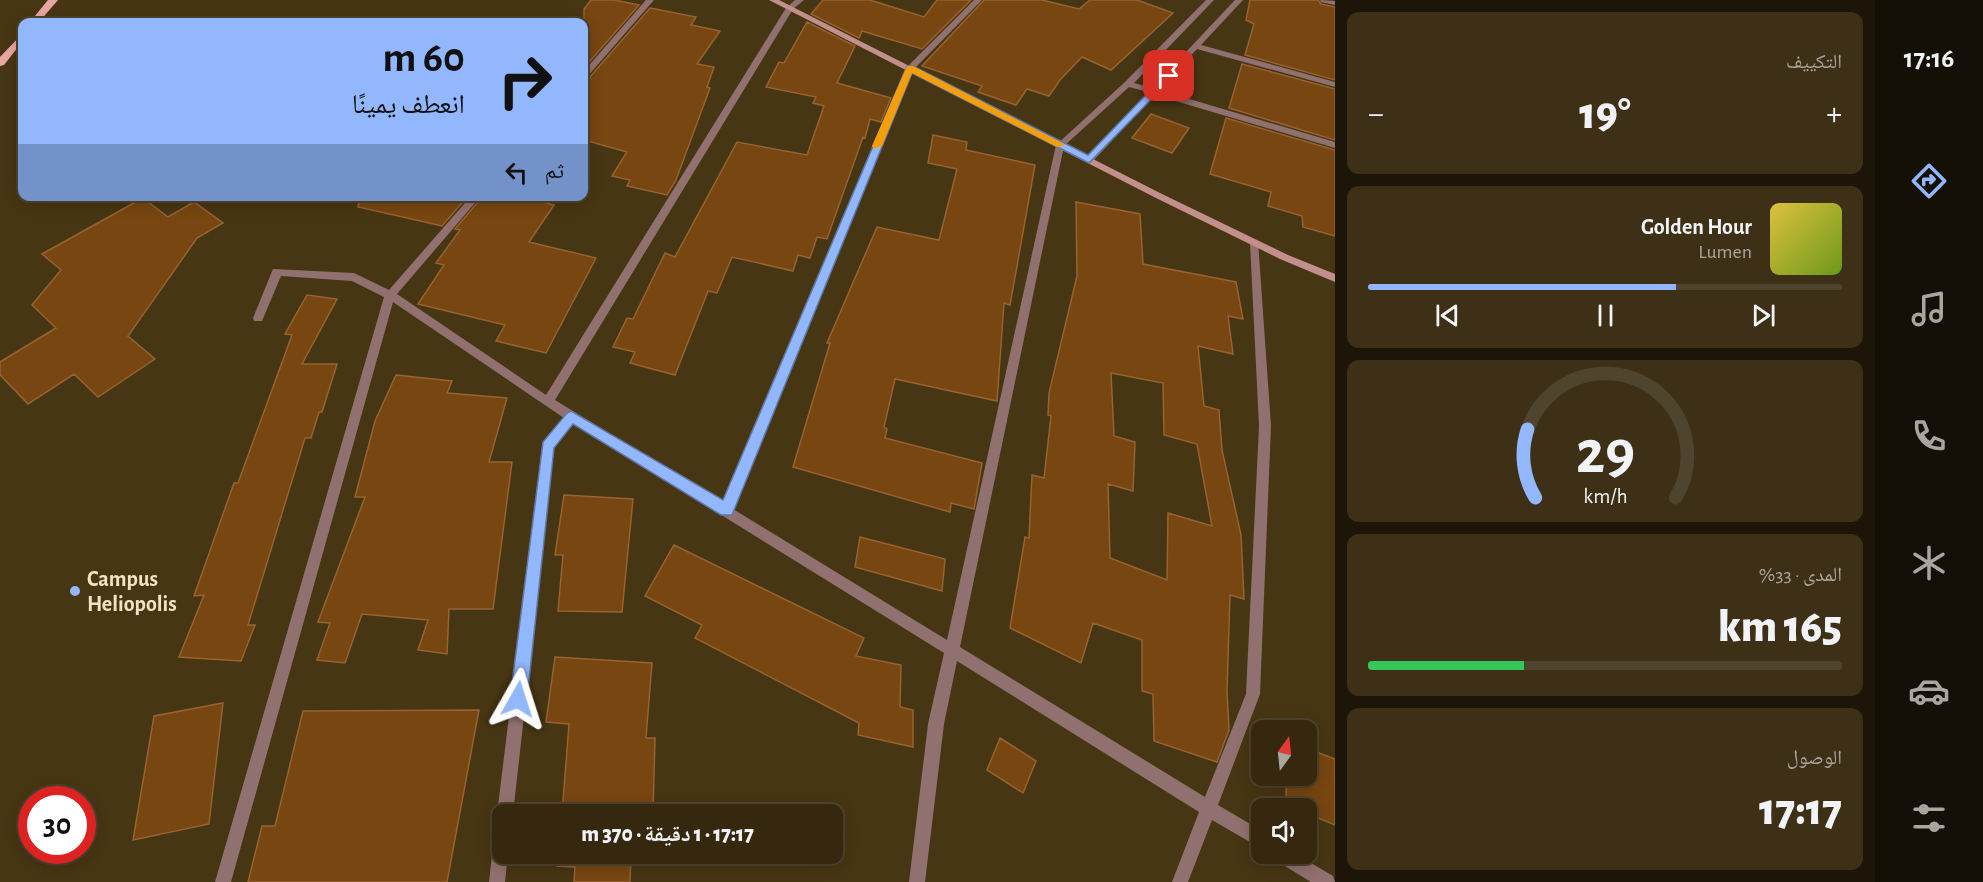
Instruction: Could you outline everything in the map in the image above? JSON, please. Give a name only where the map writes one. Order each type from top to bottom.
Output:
[{"type":"main road","points":[[37,18],[53,0]]},
{"type":"main road","points":[[773,0],[1255,243],[1335,278]]},
{"type":"main road","points":[[0,63],[18,42]]},
{"type":"street","points":[[588,70],[650,0]]},
{"type":"street","points":[[548,402],[790,8],[800,0]]},
{"type":"street","points":[[726,510],[910,68],[978,0]]},
{"type":"street","points":[[917,882],[936,724],[1060,145],[1128,84],[1210,0]]},
{"type":"street","points":[[1089,160],[1198,47],[1239,0]]},
{"type":"street","points":[[1324,0],[1335,3]]},
{"type":"street","points":[[1198,47],[1335,85]]},
{"type":"street","points":[[1128,84],[1335,145]]},
{"type":"street","points":[[223,882],[390,296],[473,201]]},
{"type":"street","points":[[1180,882],[1253,694],[1265,426],[1255,243]]},
{"type":"street","points":[[258,318],[277,272],[354,277],[390,296],[571,417],[953,649],[1251,834]]},
{"type":"street","points":[[506,804],[548,447],[571,417]]},
{"type":"street","points":[[497,882],[499,864]]},
{"type":"street","points":[[1297,864],[1327,882]]},
{"type":"building","points":[[591,0],[614,0],[639,5],[588,63],[588,18],[584,18],[584,9]]},
{"type":"building","points":[[823,0],[870,0],[924,17],[937,0],[971,0],[922,49],[862,31],[859,38],[811,14]]},
{"type":"building","points":[[984,0],[1042,0],[1079,9],[1090,0],[1137,0],[1173,13],[1111,70],[1082,57],[1060,80],[1049,96],[1027,89],[1016,105],[978,92],[982,86],[922,66]]},
{"type":"building","points":[[1250,0],[1318,0],[1321,4],[1335,7],[1335,80],[1245,55],[1254,24],[1246,20]]},
{"type":"building","points":[[650,8],[696,17],[691,25],[720,31],[697,64],[714,67],[707,87],[710,88],[676,180],[667,195],[627,186],[630,180],[612,176],[627,152],[588,141],[589,78]]},
{"type":"building","points":[[807,22],[855,46],[837,83],[891,98],[881,122],[870,119],[827,239],[817,237],[810,258],[798,255],[793,271],[732,257],[717,293],[708,291],[675,375],[630,363],[635,352],[613,347],[627,318],[633,319],[665,253],[675,257],[737,142],[807,155],[824,106],[813,103],[816,97],[766,87],[779,62],[784,63]]},
{"type":"building","points":[[1242,64],[1335,89],[1335,140],[1229,108]]},
{"type":"building","points":[[1151,114],[1189,128],[1172,153],[1132,138]]},
{"type":"building","points":[[1226,118],[1335,150],[1335,236],[1303,227],[1302,216],[1268,206],[1271,192],[1210,174]]},
{"type":"building","points":[[933,135],[967,142],[966,150],[1035,165],[1010,305],[1004,303],[997,401],[895,379],[884,427],[887,429],[885,438],[982,463],[974,509],[951,503],[950,512],[793,467],[830,343],[827,343],[877,227],[939,240],[957,169],[928,163]]},
{"type":"building","points":[[138,201],[147,201],[168,217],[194,202],[223,223],[197,238],[128,336],[155,359],[98,397],[74,374],[28,404],[0,375],[0,362],[56,328],[32,305],[61,270],[42,254]]},
{"type":"building","points":[[359,201],[464,201],[442,226],[358,207]]},
{"type":"building","points":[[479,201],[538,201],[554,205],[529,242],[596,258],[546,353],[496,341],[505,325],[418,304],[444,265],[436,263],[460,230],[455,229]]},
{"type":"building","points":[[1076,202],[1140,214],[1143,264],[1236,282],[1243,319],[1228,316],[1233,354],[1198,346],[1204,406],[1219,410],[1222,450],[1241,535],[1244,599],[1230,595],[1227,691],[1229,730],[1217,762],[1154,741],[1153,694],[1142,691],[1142,640],[1093,623],[1081,663],[1010,628],[1025,537],[1029,538],[1032,475],[1044,478],[1051,416],[1048,415],[1049,393],[1077,276]],"holes":[[[1111,373],[1163,383],[1164,435],[1197,444],[1212,526],[1168,513],[1167,580],[1110,558],[1108,484],[1133,491],[1135,442],[1114,436]]]},
{"type":"building","points":[[307,295],[337,299],[302,364],[337,364],[311,438],[305,438],[248,625],[255,625],[241,661],[179,657],[204,595],[194,596],[234,483],[238,483],[292,335],[285,334]]},
{"type":"building","points":[[396,375],[452,381],[447,393],[507,398],[489,462],[512,462],[493,609],[449,609],[447,654],[418,650],[428,620],[362,614],[345,663],[317,660],[330,623],[318,622],[365,497],[355,497],[375,421]]},
{"type":"building","points":[[564,495],[633,499],[622,612],[558,611],[563,555],[555,555]]},
{"type":"building","points":[[860,537],[945,559],[942,591],[855,567]]},
{"type":"building","points":[[674,545],[864,638],[856,656],[901,665],[900,707],[913,710],[913,747],[858,735],[859,723],[695,638],[702,625],[645,596]]},
{"type":"building","points":[[555,657],[652,663],[646,738],[655,738],[653,804],[563,804],[569,724],[546,722]]},
{"type":"building","points":[[223,703],[209,824],[133,840],[154,716]]},
{"type":"building","points":[[479,710],[447,882],[248,882],[262,826],[275,826],[303,711]]},
{"type":"building","points":[[1000,738],[1036,761],[1023,793],[987,770]]},
{"type":"building","points":[[1317,752],[1335,759],[1335,825],[1317,818],[1317,798],[1286,798],[1286,786],[1317,786]]},
{"type":"building","points":[[557,864],[631,864],[630,882],[574,882],[575,867],[557,866]]},
{"type":"slow traffic","points":[[877,146],[910,68],[1061,145]]},
{"type":"place","name":"Campus Heliopolis","points":[[75,591]]},
{"type":"route","points":[[518,699],[548,447],[571,417],[726,510],[910,68],[1089,160],[1169,76]]}]
